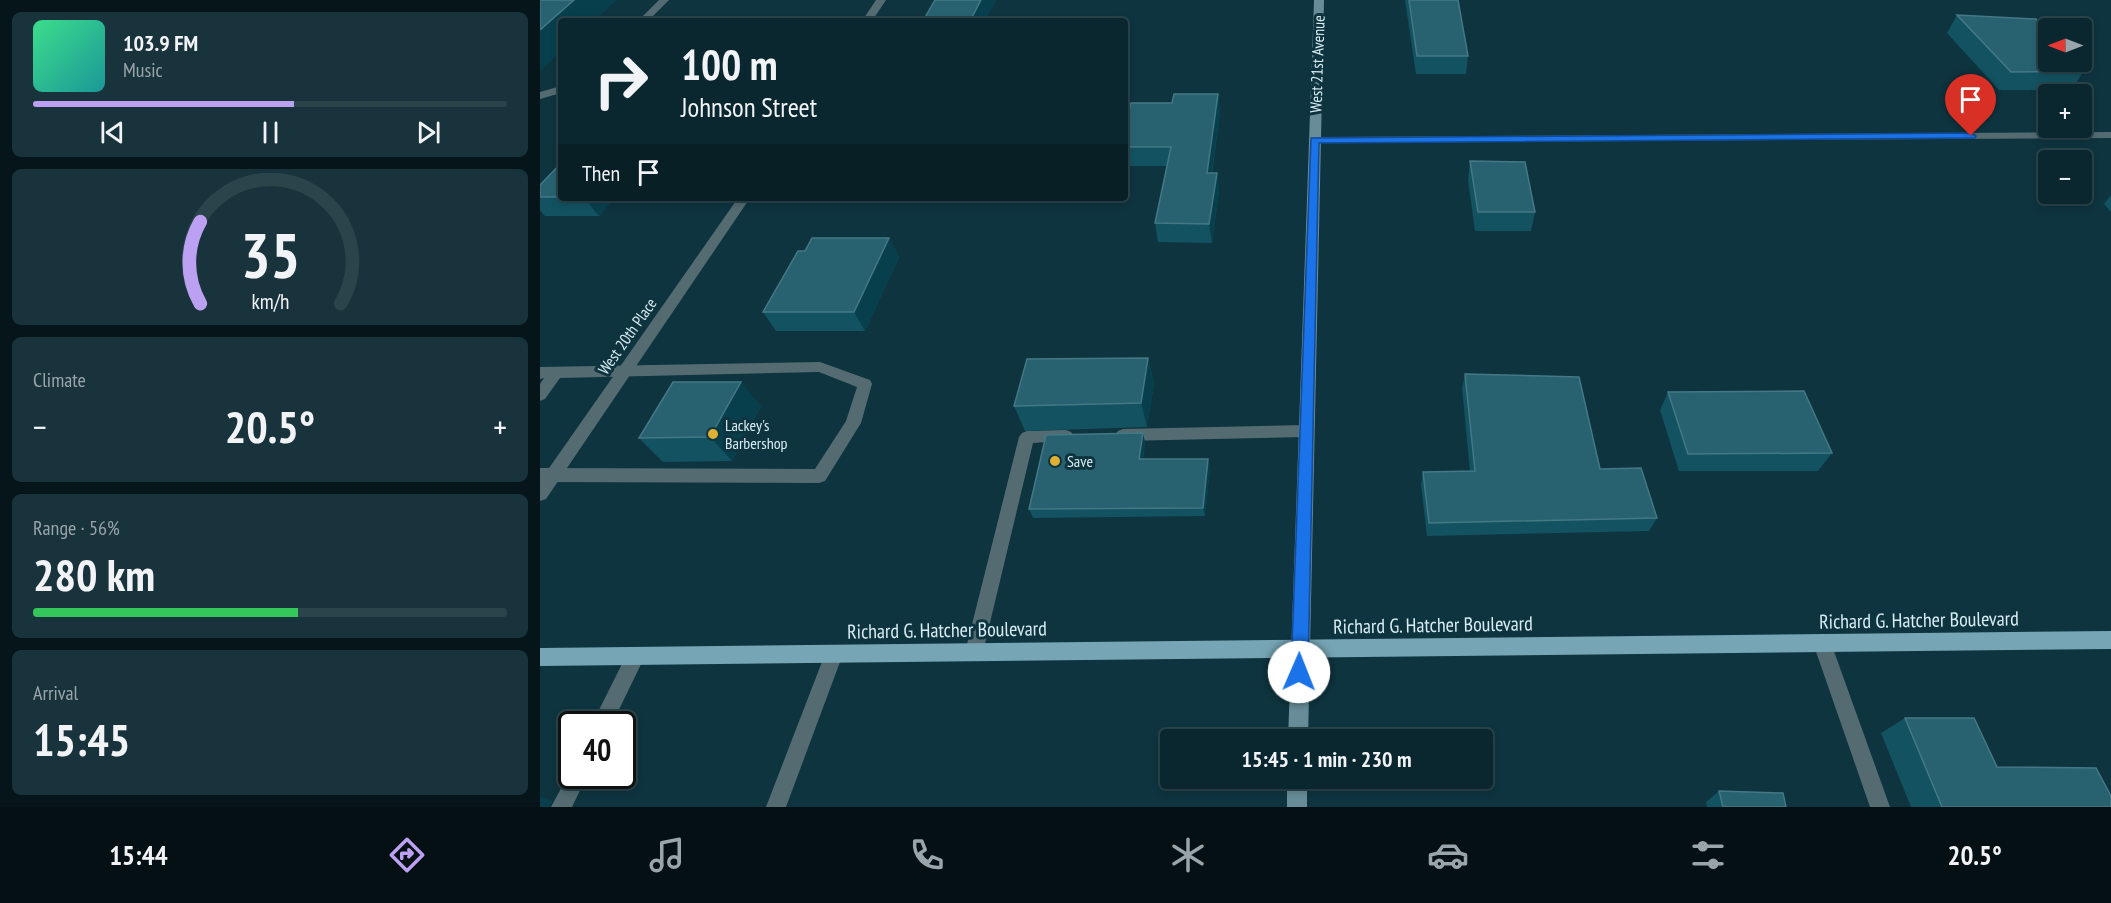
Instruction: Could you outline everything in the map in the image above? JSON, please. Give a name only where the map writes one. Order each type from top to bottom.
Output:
[{"type":"main road","name":"Richard G. Hatcher Boulevard","points":[[540,657],[2111,640]]},
{"type":"street","points":[[646,18],[664,0]]},
{"type":"street","points":[[869,18],[881,0]]},
{"type":"street","name":"West 21st Avenue","points":[[1298,729],[1319,0]]},
{"type":"street","points":[[540,96],[558,90]]},
{"type":"street","points":[[1314,140],[2111,135]]},
{"type":"street","name":"West 20th Place","points":[[540,494],[546,475],[624,373],[742,201]]},
{"type":"street","points":[[540,373],[820,367],[865,384],[853,423],[819,476],[546,475]]},
{"type":"street","points":[[540,395],[556,373]]},
{"type":"street","points":[[1109,435],[1305,431]]},
{"type":"street","points":[[974,652],[1027,437],[1085,436]]},
{"type":"street","points":[[1822,643],[1880,807]]},
{"type":"street","points":[[776,807],[834,654]]},
{"type":"street","points":[[608,711],[636,656]]},
{"type":"street","points":[[561,807],[570,789]]},
{"type":"street","points":[[1297,789],[1297,807]]},
{"type":"building","points":[[540,0],[574,0],[540,30]]},
{"type":"building","points":[[935,0],[981,0],[972,18],[925,18]]},
{"type":"building","points":[[1409,0],[1458,0],[1468,56],[1417,56]]},
{"type":"building","points":[[1957,15],[2036,19],[2038,21],[2038,72],[2011,72]]},
{"type":"building","points":[[1174,94],[1218,94],[1207,173],[1217,173],[1209,224],[1155,223],[1171,147],[1128,147],[1128,114],[1131,103],[1172,103]]},
{"type":"building","points":[[1470,161],[1525,162],[1535,212],[1478,212]]},
{"type":"building","points":[[558,166],[558,197],[540,197],[540,185]]},
{"type":"building","points":[[812,238],[889,238],[854,312],[763,312],[798,251],[805,251]]},
{"type":"building","points":[[1148,358],[1141,403],[1014,406],[1027,359]]},
{"type":"building","points":[[1465,374],[1579,377],[1600,469],[1641,468],[1657,518],[1429,523],[1423,472],[1475,471]]},
{"type":"building","points":[[673,382],[741,382],[710,437],[639,438]]},
{"type":"building","points":[[1804,391],[1832,453],[1688,454],[1668,392]]},
{"type":"building","points":[[1143,433],[1139,459],[1208,459],[1203,508],[1029,509],[1046,435]]},
{"type":"building","points":[[1905,718],[1974,718],[1997,767],[2096,768],[2111,796],[2111,807],[1942,807]]},
{"type":"building","points":[[1719,791],[1783,793],[1786,807],[1723,807]]},
{"type":"place","name":"Lackey's Barbershop","points":[[713,434]]},
{"type":"place","name":"Save","points":[[1055,461]]},
{"type":"route","points":[[1299,672],[1314,140],[1971,136]]}]
